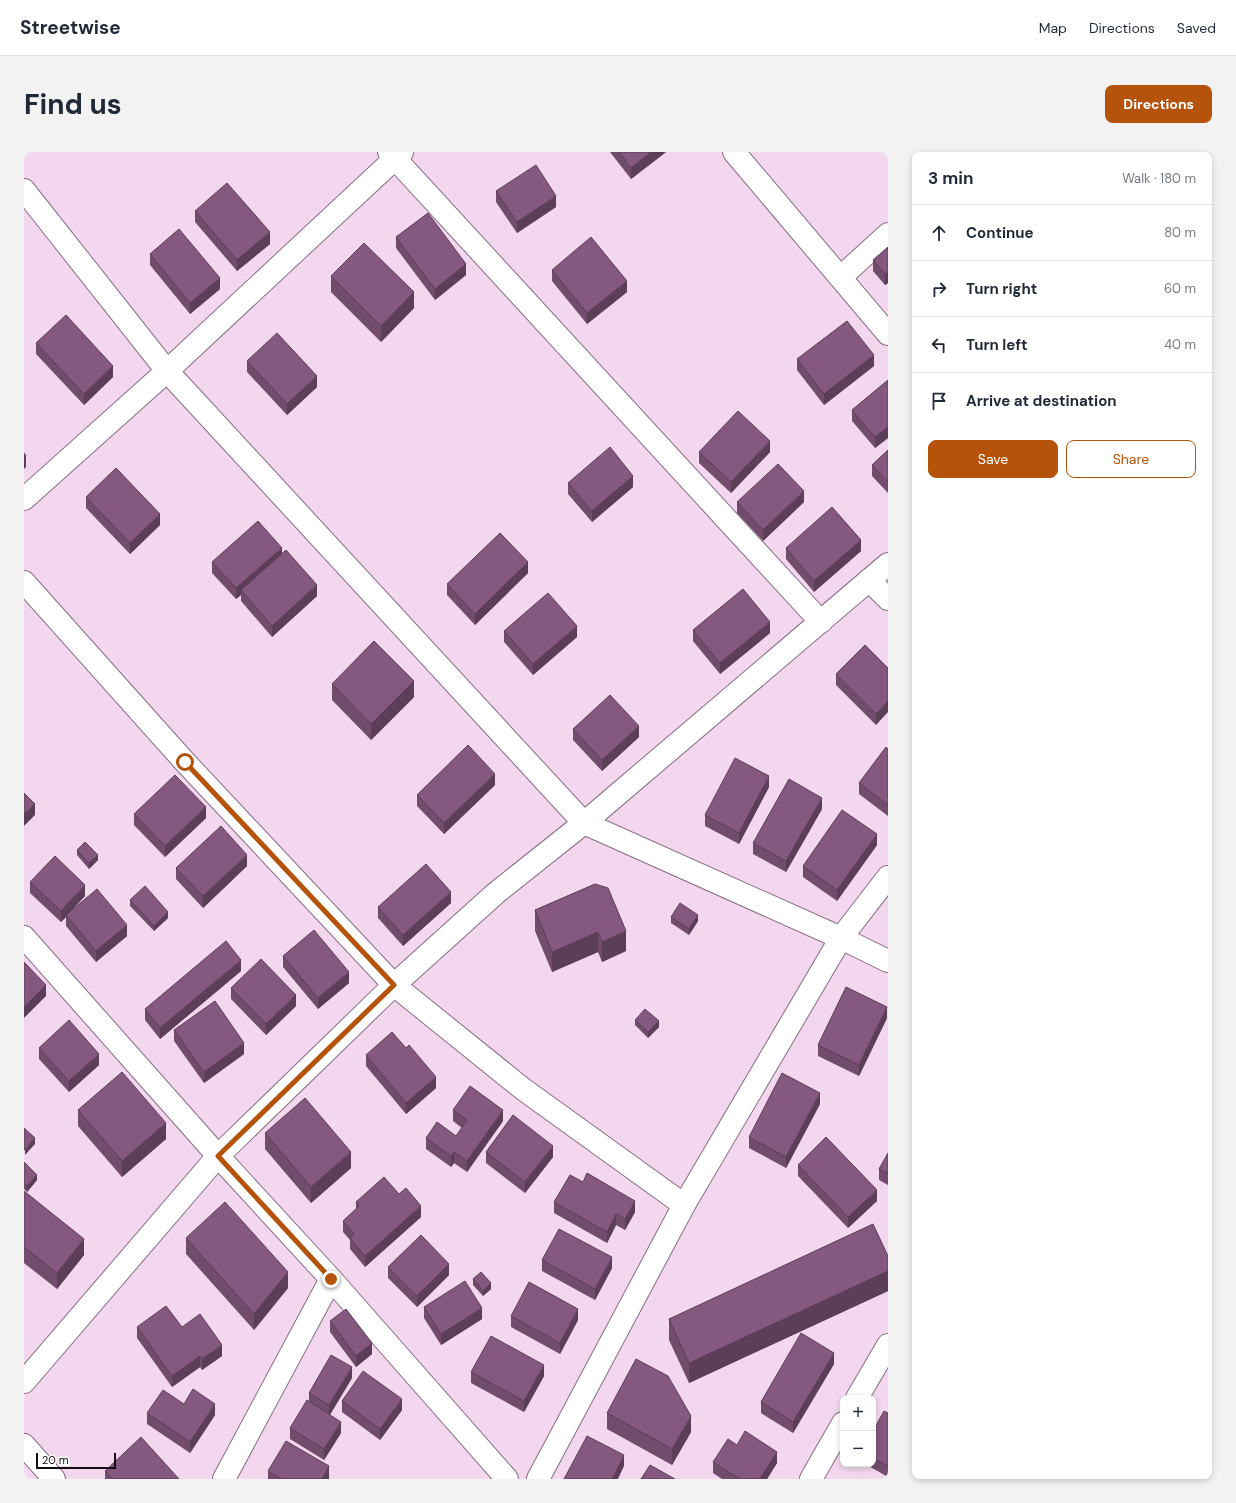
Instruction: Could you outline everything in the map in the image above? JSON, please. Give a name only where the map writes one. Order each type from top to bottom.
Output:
[{"type":"street","points":[[734,152],[888,334]]},
{"type":"street","points":[[24,499],[167,371],[395,154],[821,622]]},
{"type":"street","points":[[24,190],[167,371],[584,823],[841,938],[888,961]]},
{"type":"street","points":[[841,277],[888,234]]},
{"type":"street","points":[[24,1382],[218,1156],[394,985],[496,893],[584,823],[888,564]]},
{"type":"street","points":[[869,580],[888,599]]},
{"type":"street","points":[[24,582],[185,762],[394,985],[523,1089],[684,1205]]},
{"type":"street","points":[[538,1479],[684,1205],[841,938],[888,877]]},
{"type":"street","points":[[24,937],[218,1156],[331,1279],[507,1479]]},
{"type":"street","points":[[224,1479],[331,1279]]},
{"type":"street","points":[[860,1395],[888,1345]]},
{"type":"street","points":[[811,1479],[840,1428]]},
{"type":"street","points":[[24,1445],[54,1479]]},
{"type":"building","points":[[619,152],[651,152],[631,168]]},
{"type":"building","points":[[536,165],[556,196],[517,222],[496,191]]},
{"type":"building","points":[[227,183],[270,232],[237,260],[195,211]]},
{"type":"building","points":[[428,213],[466,264],[435,289],[396,237]]},
{"type":"building","points":[[179,229],[220,278],[190,303],[150,254]]},
{"type":"building","points":[[591,237],[627,281],[587,313],[552,270]]},
{"type":"building","points":[[364,243],[414,292],[381,326],[331,276]]},
{"type":"building","points":[[888,247],[888,272],[885,274],[873,260]]},
{"type":"building","points":[[66,315],[113,366],[84,394],[36,343]]},
{"type":"building","points":[[847,321],[874,355],[824,394],[797,359]]},
{"type":"building","points":[[277,333],[317,376],[287,404],[247,361]]},
{"type":"building","points":[[888,380],[888,427],[875,437],[852,410]]},
{"type":"building","points":[[738,411],[770,441],[731,482],[699,452]]},
{"type":"building","points":[[610,447],[633,476],[592,511],[568,483]]},
{"type":"building","points":[[888,450],[888,482],[872,465]]},
{"type":"building","points":[[778,464],[804,491],[763,530],[737,502]]},
{"type":"building","points":[[116,468],[160,514],[130,543],[86,497]]},
{"type":"building","points":[[832,507],[861,540],[814,581],[786,548]]},
{"type":"building","points":[[258,521],[282,548],[236,588],[212,562]]},
{"type":"building","points":[[500,533],[528,562],[475,614],[447,584]]},
{"type":"building","points":[[286,550],[317,585],[272,626],[241,590]]},
{"type":"building","points":[[743,589],[770,622],[720,663],[693,630]]},
{"type":"building","points":[[548,593],[577,626],[533,664],[504,631]]},
{"type":"building","points":[[374,641],[414,681],[371,724],[332,684]]},
{"type":"building","points":[[865,645],[888,668],[888,701],[876,714],[836,674]]},
{"type":"building","points":[[610,695],[639,726],[602,760],[573,729]]},
{"type":"building","points":[[468,745],[495,774],[444,823],[417,795]]},
{"type":"building","points":[[886,747],[888,749],[888,805],[859,783]]},
{"type":"building","points":[[735,758],[769,776],[739,833],[705,815]]},
{"type":"building","points":[[175,775],[206,807],[165,846],[134,814]]},
{"type":"building","points":[[789,779],[822,798],[786,861],[753,843]]},
{"type":"building","points":[[24,793],[35,804],[24,814]]},
{"type":"building","points":[[842,810],[877,834],[837,890],[803,866]]},
{"type":"building","points":[[221,826],[247,855],[203,896],[176,868]]},
{"type":"building","points":[[85,842],[98,855],[89,863],[77,850]]},
{"type":"building","points":[[55,856],[85,885],[61,911],[30,882]]},
{"type":"building","points":[[426,864],[451,892],[403,935],[378,907]]},
{"type":"building","points":[[595,884],[608,888],[626,931],[602,942],[598,932],[552,952],[535,910]]},
{"type":"building","points":[[145,886],[168,912],[154,926],[130,900]]},
{"type":"building","points":[[97,889],[127,925],[96,951],[66,915]]},
{"type":"building","points":[[680,903],[698,915],[689,929],[671,917]]},
{"type":"building","points":[[314,930],[349,972],[318,998],[283,956]]},
{"type":"building","points":[[226,941],[241,960],[160,1028],[145,1009]]},
{"type":"building","points":[[261,959],[296,995],[266,1024],[231,988]]},
{"type":"building","points":[[24,962],[46,985],[24,1007]]},
{"type":"building","points":[[846,987],[887,1007],[859,1065],[818,1045]]},
{"type":"building","points":[[215,1001],[244,1043],[204,1072],[174,1030]]},
{"type":"building","points":[[645,1009],[659,1021],[648,1032],[635,1020]]},
{"type":"building","points":[[69,1020],[99,1054],[69,1081],[39,1048]]},
{"type":"building","points":[[392,1032],[406,1048],[409,1045],[436,1077],[406,1103],[366,1055]]},
{"type":"building","points":[[122,1072],[166,1123],[122,1161],[78,1110]]},
{"type":"building","points":[[782,1073],[820,1093],[786,1157],[749,1137]]},
{"type":"building","points":[[470,1086],[503,1110],[467,1161],[454,1152],[451,1156],[426,1138],[437,1122],[456,1136],[467,1120],[453,1110]]},
{"type":"building","points":[[305,1098],[351,1152],[311,1187],[265,1133]]},
{"type":"building","points":[[513,1115],[553,1146],[525,1182],[486,1152]]},
{"type":"building","points":[[24,1128],[35,1138],[25,1150],[24,1149]]},
{"type":"building","points":[[826,1137],[877,1190],[848,1217],[798,1165]]},
{"type":"building","points":[[888,1153],[888,1174],[879,1169]]},
{"type":"building","points":[[24,1162],[37,1175],[27,1186],[24,1183]]},
{"type":"building","points":[[587,1173],[635,1201],[625,1219],[616,1214],[607,1232],[554,1202],[570,1175],[583,1182]]},
{"type":"building","points":[[384,1177],[399,1194],[406,1188],[421,1206],[365,1256],[350,1238],[354,1234],[343,1221],[359,1206],[356,1202]]},
{"type":"building","points":[[24,1191],[84,1239],[57,1273],[24,1247]]},
{"type":"building","points":[[225,1202],[288,1272],[254,1314],[186,1238]]},
{"type":"building","points":[[873,1224],[888,1256],[888,1271],[689,1363],[669,1319]]},
{"type":"building","points":[[559,1229],[612,1257],[595,1289],[542,1260]]},
{"type":"building","points":[[421,1235],[449,1264],[417,1296],[388,1267]]},
{"type":"building","points":[[481,1272],[491,1283],[483,1291],[473,1279]]},
{"type":"building","points":[[465,1281],[482,1308],[441,1334],[424,1307]]},
{"type":"building","points":[[529,1282],[578,1309],[560,1343],[511,1316]]},
{"type":"building","points":[[166,1306],[182,1327],[200,1314],[222,1345],[202,1359],[200,1356],[172,1376],[137,1327]]},
{"type":"building","points":[[346,1309],[372,1343],[356,1356],[330,1321]]},
{"type":"building","points":[[801,1333],[834,1353],[793,1422],[761,1402]]},
{"type":"building","points":[[491,1336],[544,1365],[524,1401],[471,1372]]},
{"type":"building","points":[[331,1355],[352,1367],[329,1405],[309,1393]]},
{"type":"building","points":[[636,1359],[668,1376],[691,1416],[672,1449],[607,1413]]},
{"type":"building","points":[[363,1371],[402,1399],[380,1429],[342,1401]]},
{"type":"building","points":[[193,1389],[215,1404],[190,1442],[147,1413],[163,1390],[184,1404]]},
{"type":"building","points":[[307,1400],[341,1422],[324,1449],[290,1428]]},
{"type":"building","points":[[884,1411],[888,1413],[888,1466],[876,1460],[876,1426]]},
{"type":"building","points":[[745,1431],[777,1452],[760,1479],[740,1479],[713,1462],[728,1439],[737,1445]]},
{"type":"building","points":[[587,1436],[624,1455],[612,1479],[564,1479]]},
{"type":"building","points":[[141,1437],[179,1479],[113,1479],[105,1471]]},
{"type":"building","points":[[286,1441],[329,1466],[322,1479],[281,1479],[268,1471]]},
{"type":"building","points":[[650,1465],[675,1479],[641,1479]]},
{"type":"route","points":[[185,762],[394,985],[218,1156],[331,1279]]}]
